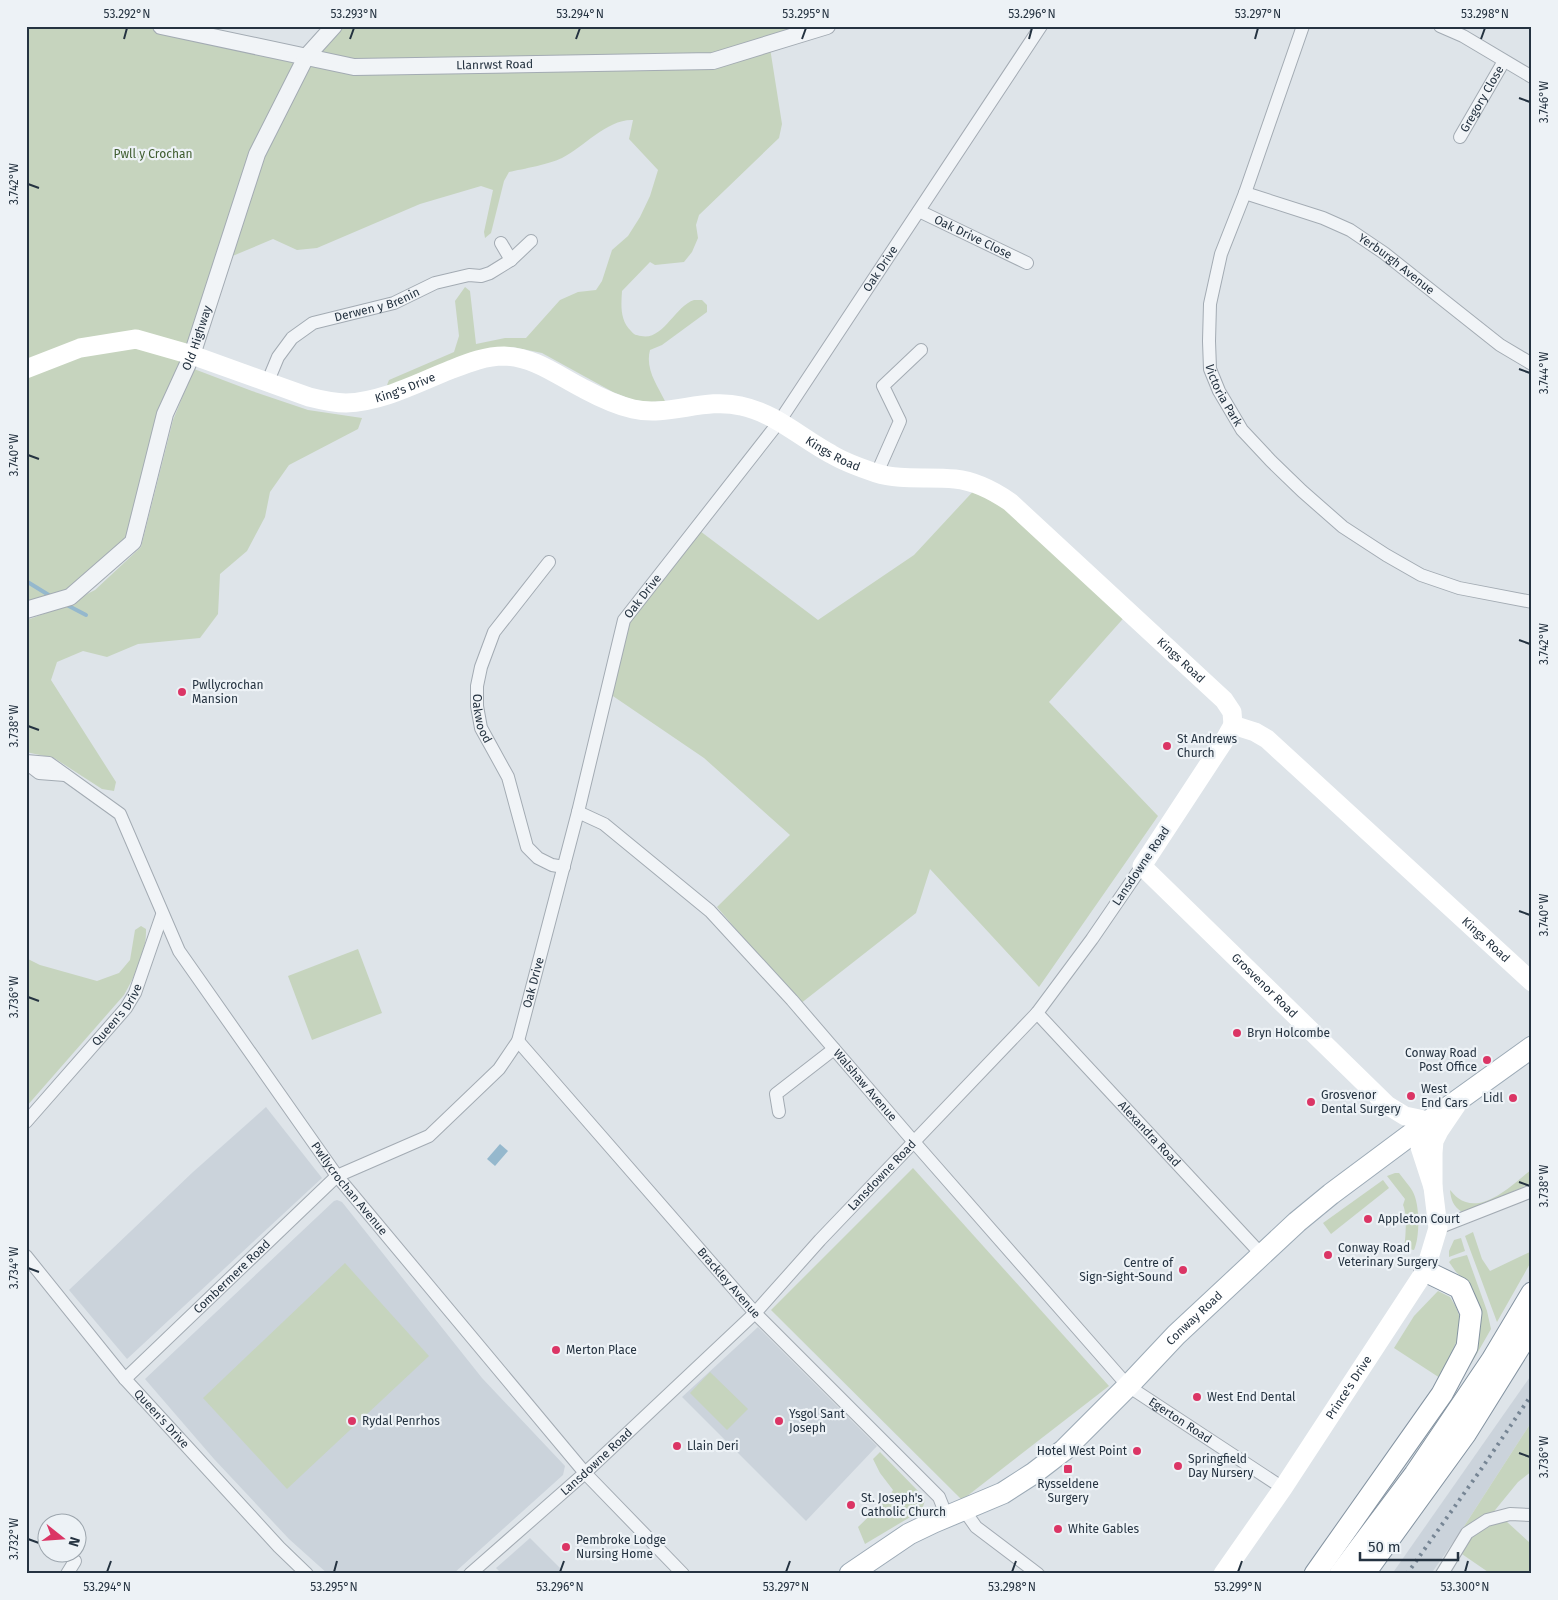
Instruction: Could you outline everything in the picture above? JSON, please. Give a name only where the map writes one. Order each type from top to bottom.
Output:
[{"type":"main road","name":"King's Drive","points":[[26,369],[80,348],[136,339],[192,355],[309,397],[327,402],[346,403],[385,396],[464,364],[488,357],[506,356],[524,359],[542,366],[583,389],[633,409],[672,410],[725,403],[758,411],[780,422]]},
{"type":"main road","name":"Kings Road","points":[[780,422],[831,455],[877,473],[901,477],[956,479],[979,484],[1010,502],[1224,700],[1232,712],[1232,725],[1255,732],[1267,739],[1532,982]]},
{"type":"main road","name":"Lansdowne Road","points":[[1142,866],[1224,741],[1232,725]]},
{"type":"main road","name":"Grosvenor Road","points":[[1142,866],[1387,1105],[1405,1116],[1429,1121]]},
{"type":"main road","name":"Conway Road","points":[[850,1574],[909,1534],[1003,1493],[1034,1473],[1064,1450],[1176,1335],[1297,1222],[1393,1147],[1530,1051]]},
{"type":"main road","name":"Prince's Drive","points":[[1223,1574],[1283,1488],[1425,1271],[1438,1228],[1433,1187],[1434,1141],[1439,1130],[1461,1098]]},
{"type":"main road","name":"Grosvenor Road","points":[[1387,1105],[1395,1119],[1396,1130],[1393,1147]]},
{"type":"main road","name":"Prince's Drive","points":[[1429,1121],[1421,1134],[1420,1147],[1433,1187]]},
{"type":"main road","points":[[1315,1574],[1442,1394],[1467,1347],[1471,1313],[1460,1288],[1425,1271]]},
{"type":"main road","points":[[1340,1574],[1431,1449],[1492,1360],[1532,1292]]},
{"type":"main road","points":[[1466,1433],[1532,1327]]},
{"type":"main road","points":[[1364,1574],[1466,1433],[1532,1337]]},
{"type":"street","name":"Llanrwst Road","points":[[164,26],[354,67],[713,61],[827,26]]},
{"type":"street","name":"Old Highway","points":[[26,610],[70,597],[133,542],[165,414],[192,355],[257,154],[306,57],[334,26]]},
{"type":"street","name":"Oak Drive","points":[[337,1176],[428,1136],[498,1069],[518,1041],[578,812],[624,620],[780,422],[1041,26]]},
{"type":"street","name":"Victoria Park","points":[[1303,26],[1221,254],[1210,304],[1210,369],[1219,391],[1242,430],[1302,491],[1343,527],[1421,575],[1459,588],[1532,602]]},
{"type":"street","points":[[1440,26],[1463,36],[1532,77]]},
{"type":"street","name":"Gregory Close","points":[[1460,137],[1504,61]]},
{"type":"street","name":"Yerburgh Avenue","points":[[1244,193],[1323,218],[1350,230],[1384,253],[1500,345],[1532,364]]},
{"type":"street","name":"Oak Drive Close","points":[[919,210],[1027,263]]},
{"type":"street","name":"Derwen y Brenin","points":[[268,381],[278,358],[292,338],[313,323],[394,303],[435,283],[469,275],[481,276],[490,273],[511,260],[531,240]]},
{"type":"street","points":[[501,243],[511,260]]},
{"type":"street","points":[[877,473],[900,421],[883,386],[921,350]]},
{"type":"street","name":"Oakwood","points":[[549,562],[494,632],[481,667],[477,686],[477,706],[480,728],[508,777],[527,847],[538,858],[552,865],[564,867]]},
{"type":"street","name":"Pwllycrochan Avenue","points":[[26,762],[39,773],[66,775],[120,814],[179,951],[337,1176],[585,1473],[683,1574]]},
{"type":"street","name":"Walshaw Avenue","points":[[578,812],[604,824],[710,911],[792,1000],[1128,1386]]},
{"type":"street","name":"Lansdowne Road","points":[[470,1574],[585,1473],[755,1313],[820,1240],[1037,1013],[1092,939],[1142,866]]},
{"type":"street","name":"Queen's Drive","points":[[26,1122],[126,1008],[135,993],[162,915]]},
{"type":"street","name":"Alexandra Road","points":[[1037,1013],[1262,1255]]},
{"type":"street","name":"Brackley Avenue","points":[[518,1041],[755,1313],[956,1513],[1038,1574]]},
{"type":"street","points":[[779,1112],[776,1094],[834,1049]]},
{"type":"street","name":"Combermere Road","points":[[125,1379],[337,1176]]},
{"type":"street","points":[[1438,1228],[1532,1191]]},
{"type":"street","name":"Queen's Drive","points":[[26,1256],[125,1379],[278,1547],[307,1574]]},
{"type":"street","name":"Egerton Road","points":[[1128,1386],[1283,1488]]},
{"type":"street","points":[[1442,1574],[1467,1533],[1487,1520],[1510,1514],[1532,1516]]},
{"type":"street","points":[[68,1574],[74,1562]]},
{"type":"shaded area","points":[[266,1107],[322,1178],[127,1359],[69,1290],[193,1172]]},
{"type":"shaded area","name":"Rydal Penrhos","points":[[337,1200],[342,1202],[482,1378],[565,1466],[563,1475],[453,1574],[328,1574],[289,1539],[214,1459],[145,1379]]},
{"type":"shaded area","name":"Ysgol Sant Joseph","points":[[758,1327],[877,1446],[806,1521],[682,1397]]},
{"type":"shaded area","points":[[1532,1374],[1532,1421],[1431,1574],[1392,1574]]},
{"type":"shaded area","points":[[530,1538],[566,1574],[502,1574],[496,1568]]},
{"type":"green space","name":"Pwll y Crochan","points":[[26,26],[161,26],[306,57],[334,26],[827,26],[770,48],[782,124],[779,138],[699,215],[696,225],[698,238],[692,252],[684,262],[655,265],[650,262],[622,291],[623,317],[627,327],[636,335],[641,336],[649,336],[656,333],[687,303],[694,300],[702,300],[707,305],[707,312],[662,345],[650,350],[650,370],[665,401],[633,400],[613,392],[542,353],[513,347],[485,350],[395,385],[387,385],[389,380],[454,352],[459,336],[455,301],[465,287],[470,291],[476,344],[505,338],[526,338],[560,300],[578,292],[596,290],[602,281],[612,250],[628,236],[640,217],[650,196],[658,170],[629,139],[633,120],[623,121],[596,134],[562,158],[509,172],[504,181],[491,233],[485,238],[484,232],[493,190],[481,186],[420,204],[317,248],[297,250],[273,239],[223,260],[133,542],[70,597],[26,610]]},
{"type":"green space","points":[[194,369],[308,410],[362,418],[358,429],[289,465],[270,492],[265,517],[247,551],[220,574],[218,614],[200,638],[138,644],[107,657],[83,651],[57,662],[51,680],[116,782],[114,791],[102,789],[54,758],[26,752],[27,620],[57,609],[95,590],[141,547],[173,420]]},
{"type":"green space","points":[[979,485],[1129,612],[1049,702],[1158,816],[1039,987],[930,869],[916,913],[800,1004],[717,907],[790,835],[704,758],[607,692],[624,620],[696,528],[818,620],[914,555]]},
{"type":"green space","points":[[141,926],[146,929],[145,946],[136,971],[124,995],[26,1107],[26,958],[40,965],[97,981],[119,973],[130,960],[135,930]]},
{"type":"green space","points":[[358,949],[382,1013],[312,1040],[288,976]]},
{"type":"green space","points":[[913,1168],[1109,1386],[962,1500],[771,1310]]},
{"type":"green space","points":[[1532,1169],[1532,1182],[1470,1211],[1462,1212],[1452,1200],[1450,1190],[1467,1203],[1487,1201],[1507,1190]]},
{"type":"green space","points":[[1399,1173],[1412,1190],[1417,1205],[1418,1230],[1414,1250],[1404,1248],[1406,1226],[1403,1205],[1405,1199],[1387,1176]]},
{"type":"green space","points":[[1383,1180],[1389,1188],[1331,1234],[1323,1223]]},
{"type":"green space","points":[[1473,1232],[1482,1259],[1490,1271],[1532,1251],[1532,1260],[1497,1322],[1465,1236]]},
{"type":"green space","points":[[1461,1238],[1465,1251],[1449,1257],[1449,1251],[1454,1240]]},
{"type":"green space","points":[[1467,1255],[1487,1311],[1491,1329],[1471,1364],[1479,1327],[1478,1303],[1472,1287],[1456,1272],[1449,1262],[1452,1259]]},
{"type":"green space","points":[[345,1263],[429,1356],[287,1489],[203,1398]]},
{"type":"green space","points":[[1438,1291],[1450,1297],[1460,1318],[1459,1336],[1440,1378],[1394,1348],[1414,1316]]},
{"type":"green space","points":[[710,1372],[748,1409],[727,1430],[690,1393]]},
{"type":"green space","points":[[1532,1421],[1532,1471],[1518,1482],[1487,1520],[1506,1521],[1532,1543],[1532,1574],[1491,1574],[1456,1550],[1463,1528]]},
{"type":"green space","points":[[880,1452],[925,1500],[922,1510],[865,1544],[858,1527],[889,1497],[893,1490],[880,1473],[873,1459]]},
{"type":"water","points":[[500,1144],[508,1151],[495,1166],[487,1159]]},
{"type":"waterway","points":[[26,581],[52,597]]},
{"type":"waterway","points":[[65,604],[86,615]]},
{"type":"railway","points":[[1407,1574],[1532,1394]]},
{"type":"place","name":"Pwllycrochan Mansion","points":[[182,692]]},
{"type":"place","name":"St Andrews Church","points":[[1167,746]]},
{"type":"place","name":"Bryn Holcombe","points":[[1237,1033]]},
{"type":"place","name":"Conway Road Post Office","points":[[1487,1060]]},
{"type":"place","name":"West End Cars","points":[[1411,1096]]},
{"type":"place","name":"Lidl","points":[[1513,1098]]},
{"type":"place","name":"Grosvenor Dental Surgery","points":[[1311,1102]]},
{"type":"place","name":"Appleton Court","points":[[1368,1219]]},
{"type":"place","name":"Conway Road Veterinary Surgery","points":[[1328,1255]]},
{"type":"place","name":"Centre of Sign-Sight-Sound","points":[[1183,1270]]},
{"type":"place","name":"Merton Place","points":[[556,1350]]},
{"type":"place","name":"West End Dental","points":[[1197,1397]]},
{"type":"place","name":"Rydal Penrhos","points":[[352,1421]]},
{"type":"place","name":"Ysgol Sant Joseph","points":[[779,1421]]},
{"type":"place","name":"Llain Deri","points":[[677,1446]]},
{"type":"place","name":"Hotel West Point","points":[[1137,1451]]},
{"type":"place","name":"Springfield Day Nursery","points":[[1178,1466]]},
{"type":"place","name":"Rysseldene Surgery","points":[[1068,1469]]},
{"type":"place","name":"St. Joseph's Catholic Church","points":[[851,1505]]},
{"type":"place","name":"White Gables","points":[[1058,1529]]},
{"type":"place","name":"Pembroke Lodge Nursing Home","points":[[566,1547]]}]
